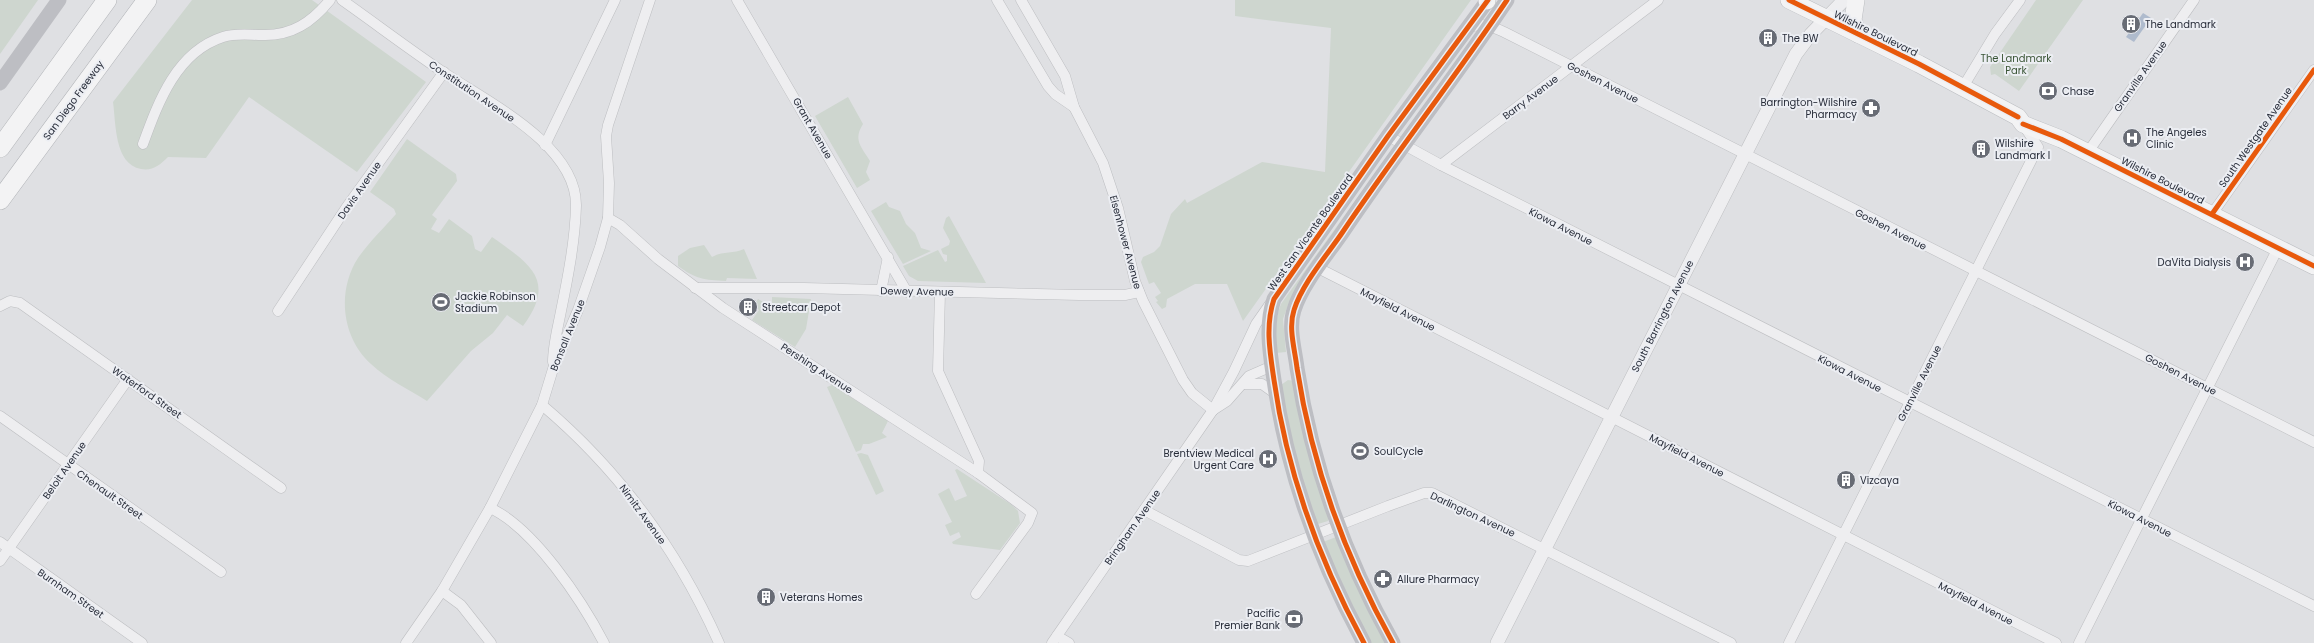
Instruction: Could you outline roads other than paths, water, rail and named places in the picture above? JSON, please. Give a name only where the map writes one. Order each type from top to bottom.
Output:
[{"type":"highway","points":[[0,148],[107,0]]},
{"type":"highway","points":[[0,183],[134,0]]},
{"type":"highway","name":"San Diego Freeway","points":[[0,200],[147,0]]},
{"type":"main road","points":[[0,84],[58,0]]},
{"type":"main road","name":"West San Vicente Boulevard","points":[[1364,643],[1335,587],[1313,536],[1288,450],[1276,394],[1268,323],[1274,299],[1388,136],[1487,0]]},
{"type":"main road","points":[[1393,643],[1360,580],[1338,526],[1314,451],[1293,342],[1294,312],[1299,299],[1318,268],[1363,202],[1405,146],[1507,0]]},
{"type":"main road","name":"Wilshire Boulevard","points":[[1789,0],[1963,87],[2018,117],[2023,124],[2061,139],[2088,152],[2314,266]]},
{"type":"main road","points":[[1856,0],[1853,20],[1858,34]]},
{"type":"main road","points":[[1272,366],[1286,360],[1293,342]]},
{"type":"main road","points":[[1276,394],[1280,380],[1283,378],[1294,378],[1300,383]]},
{"type":"street","points":[[143,144],[154,116],[176,72],[201,49],[223,37],[238,34],[280,34],[302,27],[311,21],[330,0]]},
{"type":"street","name":"Constitution Avenue","points":[[342,0],[444,72],[508,113],[545,145],[569,174],[576,205],[570,260],[553,357],[553,369]]},
{"type":"street","points":[[545,145],[615,0]]},
{"type":"street","name":"Bonsall Avenue","points":[[406,643],[442,591],[490,508],[542,405],[553,369],[578,310],[600,247],[608,218],[609,183],[606,136],[608,125],[650,0]]},
{"type":"street","name":"Grant Avenue","points":[[737,0],[888,256],[907,292]]},
{"type":"street","name":"Eisenhower Avenue","points":[[997,0],[1048,86],[1055,94],[1074,108]]},
{"type":"street","name":"Eisenhower Avenue","points":[[1021,0],[1065,76],[1074,108],[1097,150],[1110,182],[1139,292],[1179,373],[1192,393],[1213,410]]},
{"type":"street","name":"Barry Avenue","points":[[1441,166],[1658,0]]},
{"type":"street","name":"South Barrington Avenue","points":[[1497,643],[1796,54],[1825,18],[1844,0]]},
{"type":"street","points":[[1963,87],[1995,34],[2020,0]]},
{"type":"street","name":"Granville Avenue","points":[[2088,152],[2194,0]]},
{"type":"street","name":"Goshen Avenue","points":[[1468,28],[1478,24],[1490,26],[1745,153],[1976,272],[2314,442]]},
{"type":"street","name":"South Westgate Avenue","points":[[2212,214],[2314,70]]},
{"type":"street","name":"Davis Avenue","points":[[278,311],[346,208],[444,72]]},
{"type":"street","name":"Granville Avenue","points":[[1788,643],[2038,147],[2023,124]]},
{"type":"street","name":"Kiowa Avenue","points":[[1388,136],[1441,166],[2314,606]]},
{"type":"street","name":"Pershing Avenue","points":[[608,218],[623,228],[695,288],[723,308],[978,473],[1032,513],[1028,523],[976,594]]},
{"type":"street","points":[[2079,643],[2278,248]]},
{"type":"street","points":[[880,291],[888,256]]},
{"type":"street","name":"Mayfield Avenue","points":[[1318,268],[2056,643]]},
{"type":"street","name":"Dewey Avenue","points":[[695,288],[1079,295],[1125,295],[1139,292]]},
{"type":"street","points":[[940,292],[938,371],[979,461],[978,473]]},
{"type":"street","name":"Bringham Avenue","points":[[1054,639],[1213,410],[1234,371],[1256,324],[1274,299]]},
{"type":"street","name":"Waterford Street","points":[[0,306],[10,300],[20,303],[281,488]]},
{"type":"street","name":"Bringham Avenue","points":[[1213,410],[1227,401],[1256,371],[1272,366]]},
{"type":"street","name":"Beloit Avenue","points":[[0,561],[128,379]]},
{"type":"street","points":[[1243,384],[1262,384],[1276,394]]},
{"type":"street","name":"Nimitz Avenue","points":[[542,405],[590,448],[652,525],[695,591],[719,643]]},
{"type":"street","name":"Chenault Street","points":[[0,416],[221,572]]},
{"type":"street","name":"Darlington Avenue","points":[[1144,510],[1239,560],[1248,561],[1411,497],[1432,492],[1731,643]]},
{"type":"street","points":[[490,508],[507,517],[549,561],[586,610],[604,643]]},
{"type":"street","name":"Burnham Street","points":[[0,542],[142,643]]},
{"type":"street","points":[[442,591],[461,605],[491,643]]},
{"type":"street","points":[[1054,639],[1069,643]]},
{"type":"water","points":[[2143,13],[2151,18],[2134,42],[2126,37]]},
{"type":"place","name":"The Landmark","points":[[2131,24]]},
{"type":"place","name":"The BW","points":[[1768,38]]},
{"type":"place","name":"Chase","points":[[2048,91]]},
{"type":"place","name":"Barrington-Wilshire Pharmacy","points":[[1871,108]]},
{"type":"place","name":"The Angeles Clinic","points":[[2132,138]]},
{"type":"place","name":"Wilshire Landmark I","points":[[1981,149]]},
{"type":"place","name":"DaVita Dialysis","points":[[2245,262]]},
{"type":"place","name":"Jackie Robinson Stadium","points":[[441,302]]},
{"type":"place","name":"Streetcar Depot","points":[[748,307]]},
{"type":"place","name":"SoulCycle","points":[[1360,451]]},
{"type":"place","name":"Brentview Medical Urgent Care","points":[[1268,459]]},
{"type":"place","name":"Vizcaya","points":[[1846,480]]},
{"type":"place","name":"Allure Pharmacy","points":[[1383,579]]},
{"type":"place","name":"Veterans Homes","points":[[766,597]]},
{"type":"place","name":"Pacific Premier Bank","points":[[1294,619]]},
{"type":"park label","name":"The Landmark Park","points":[[2016,64]]}]
